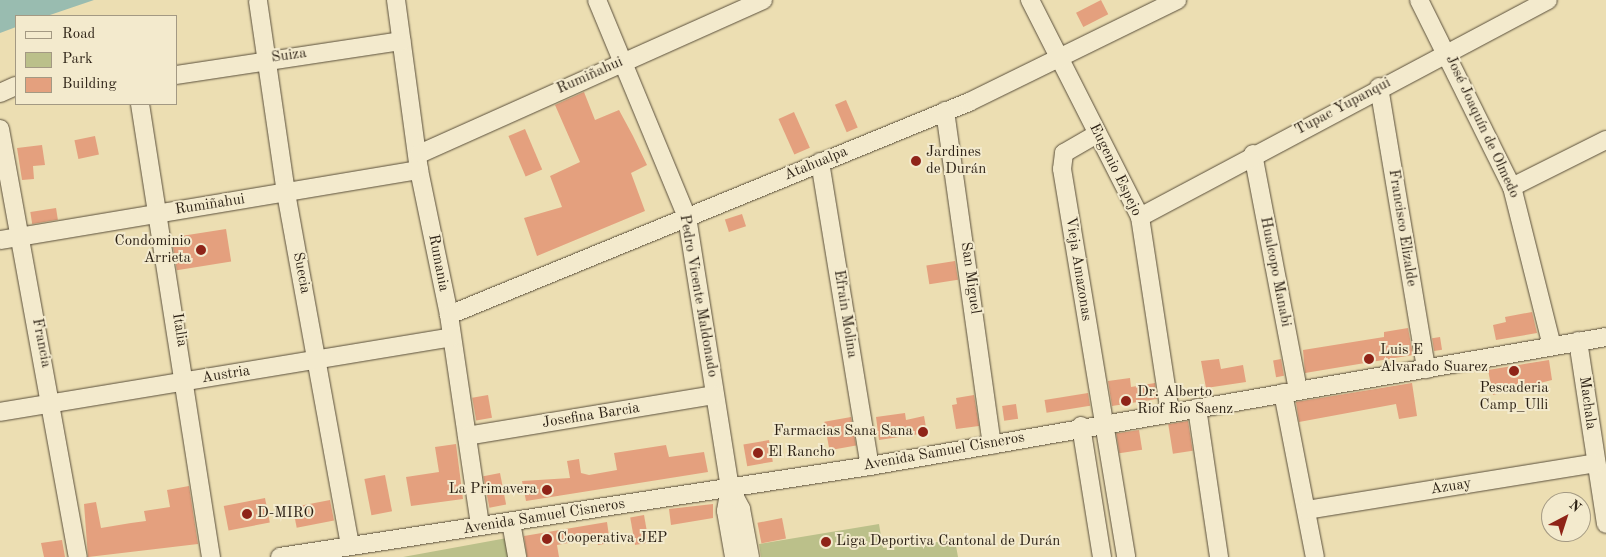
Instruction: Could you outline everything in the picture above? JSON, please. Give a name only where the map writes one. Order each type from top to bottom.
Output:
[{"type":"street","name":"Rumania","points":[[396,0],[419,162],[448,315],[468,436],[480,526]]},
{"type":"street","name":"Pedro Vicente Maldonado","points":[[597,0],[687,217],[730,488]]},
{"type":"street","name":"Rumiñahui","points":[[0,240],[159,212],[286,193],[419,162],[622,62],[763,0]]},
{"type":"street","name":"Eugenio Espejo","points":[[1030,0],[1140,217],[1170,412]]},
{"type":"street","name":"Atahualpa","points":[[448,315],[945,112],[1060,60],[1175,0]]},
{"type":"street","name":"José Joaquín de Olmedo","points":[[1419,0],[1512,187],[1552,346]]},
{"type":"street","name":"Tupac Yupanqui","points":[[1140,217],[1253,154],[1548,0]]},
{"type":"street","name":"Suecia","points":[[258,1],[268,59],[286,193],[319,360],[350,545]]},
{"type":"street","name":"Suiza","points":[[178,75],[268,59],[402,41]]},
{"type":"street","points":[[0,93],[15,86]]},
{"type":"street","name":"Francisco Elizalde","points":[[1379,87],[1426,369]]},
{"type":"street","name":"Italia","points":[[140,105],[187,381],[211,557]]},
{"type":"street","name":"San Miguel","points":[[945,112],[992,444]]},
{"type":"street","name":"Francia","points":[[0,130],[52,403],[78,557]]},
{"type":"street","name":"Vieja Amazonas","points":[[1097,134],[1064,153],[1062,169],[1102,423]]},
{"type":"street","points":[[1512,187],[1606,140]]},
{"type":"street","name":"Hualcopo Manabi","points":[[1253,154],[1290,392],[1306,510],[1316,557]]},
{"type":"street","name":"Efrain Molina","points":[[820,162],[870,466]]},
{"type":"street","name":"Austria","points":[[0,412],[451,337]]},
{"type":"street","name":"Avenida Samuel Cisneros","points":[[280,557],[870,466],[1080,426],[1197,408],[1606,337]]},
{"type":"street","name":"Machala","points":[[1578,341],[1606,524]]},
{"type":"street","name":"Josefina Barcia","points":[[468,436],[714,395]]},
{"type":"street","points":[[1197,408],[1219,557]]},
{"type":"street","points":[[1102,423],[1126,557]]},
{"type":"street","points":[[1080,426],[1102,557]]},
{"type":"street","name":"Azuay","points":[[1306,510],[1596,463]]},
{"type":"street","points":[[730,488],[726,511],[734,557]]},
{"type":"street","points":[[730,488],[741,509],[750,557]]},
{"type":"street","points":[[510,522],[517,557]]},
{"type":"green space","name":"Liga Deportiva Cantonal de Durán","points":[[879,524],[883,548],[955,540],[958,557],[761,557],[759,544]]},
{"type":"green space","points":[[507,538],[510,557],[403,557]]},
{"type":"water","points":[[0,0],[94,0],[50,15],[15,15],[15,27],[0,33]]},
{"type":"building","points":[[1101,0],[1108,14],[1083,27],[1076,13]]},
{"type":"building","points":[[584,92],[595,120],[619,110],[633,136],[647,165],[631,173],[645,211],[537,256],[524,218],[562,207],[550,176],[580,162],[555,105]]},
{"type":"building","points":[[846,100],[858,128],[847,132],[835,105]]},
{"type":"building","points":[[794,112],[810,148],[794,155],[778,119]]},
{"type":"building","points":[[525,129],[542,170],[526,177],[508,136]]},
{"type":"building","points":[[95,136],[99,155],[78,159],[74,140]]},
{"type":"building","points":[[42,145],[45,165],[33,166],[34,179],[22,180],[17,148]]},
{"type":"building","points":[[56,208],[58,220],[32,224],[30,212]]},
{"type":"building","points":[[742,214],[746,226],[729,232],[725,220]]},
{"type":"building","name":"Condominio Arrieta","points":[[226,229],[231,262],[177,270],[172,238]]},
{"type":"building","points":[[955,261],[958,280],[929,284],[926,266]]},
{"type":"building","points":[[1532,312],[1537,333],[1496,340],[1493,325],[1506,322],[1505,317]]},
{"type":"building","points":[[1408,328],[1413,355],[1305,373],[1303,350],[1384,337],[1384,332]]},
{"type":"building","points":[[1440,337],[1442,350],[1434,351],[1432,338]]},
{"type":"building","points":[[1219,359],[1221,369],[1243,365],[1246,382],[1206,388],[1201,361]]},
{"type":"building","points":[[1281,359],[1284,376],[1276,377],[1273,360]]},
{"type":"building","points":[[1549,360],[1552,380],[1493,395],[1488,370]]},
{"type":"building","points":[[1130,378],[1131,387],[1155,383],[1157,399],[1112,406],[1108,381]]},
{"type":"building","points":[[1412,383],[1417,416],[1399,419],[1396,404],[1299,422],[1296,402]]},
{"type":"building","points":[[1088,393],[1090,406],[1047,413],[1045,400]]},
{"type":"building","points":[[488,395],[492,418],[476,420],[472,398]]},
{"type":"building","points":[[974,395],[979,426],[956,429],[952,405],[957,404],[956,398]]},
{"type":"building","points":[[1016,404],[1018,419],[1004,421],[1002,406]]},
{"type":"building","points":[[905,413],[906,420],[924,416],[927,433],[879,440],[876,417]]},
{"type":"building","points":[[851,417],[856,446],[829,450],[824,422]]},
{"type":"building","points":[[1188,421],[1193,451],[1173,454],[1168,424]]},
{"type":"building","points":[[1139,430],[1142,450],[1119,453],[1116,434]]},
{"type":"building","name":"El Rancho","points":[[769,440],[773,462],[747,466],[743,445]]},
{"type":"building","points":[[456,444],[463,499],[411,506],[406,477],[439,472],[435,447]]},
{"type":"building","points":[[666,445],[669,457],[704,452],[708,472],[526,501],[522,481],[570,478],[567,461],[579,459],[581,473],[589,475],[617,470],[614,453]]},
{"type":"building","points":[[500,473],[506,504],[489,508],[483,476]]},
{"type":"building","points":[[385,475],[392,511],[371,515],[364,479]]},
{"type":"building","points":[[189,486],[198,544],[88,557],[84,504],[96,502],[101,528],[146,521],[144,511],[170,507],[167,490]]},
{"type":"building","name":"D-MIRO","points":[[265,498],[270,523],[229,531],[224,506]]},
{"type":"building","points":[[330,500],[334,521],[297,528],[293,507]]},
{"type":"building","points":[[713,504],[713,518],[671,525],[669,509]]},
{"type":"building","points":[[644,515],[649,543],[635,545],[630,517]]},
{"type":"building","points":[[782,518],[786,539],[761,543],[757,523]]},
{"type":"building","points":[[607,522],[610,543],[598,545],[596,538],[557,545],[559,557],[527,557],[524,536]]},
{"type":"building","points":[[62,540],[65,557],[44,557],[41,543]]},
{"type":"place","name":"Jardines de Durán","points":[[916,161]]},
{"type":"place","name":"Condominio Arrieta","points":[[201,250]]},
{"type":"place","name":"Luis E Alvarado Suarez","points":[[1369,359]]},
{"type":"place","name":"Pescaderia Camp_Ulli","points":[[1514,371]]},
{"type":"place","name":"Dr. Alberto Riof Rio Saenz","points":[[1126,401]]},
{"type":"place","name":"Farmacias Sana Sana","points":[[923,432]]},
{"type":"place","name":"El Rancho","points":[[758,453]]},
{"type":"place","name":"La Primavera","points":[[547,490]]},
{"type":"place","name":"D-MIRO","points":[[247,514]]},
{"type":"place","name":"Cooperativa JEP","points":[[547,539]]},
{"type":"place","name":"Liga Deportiva Cantonal de Durán","points":[[826,542]]}]
